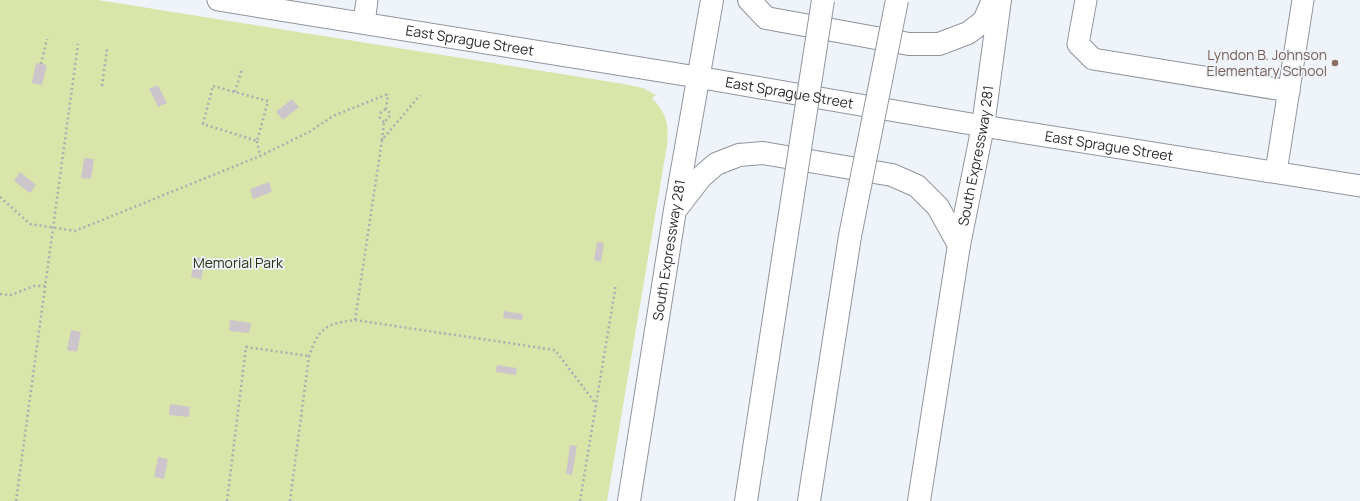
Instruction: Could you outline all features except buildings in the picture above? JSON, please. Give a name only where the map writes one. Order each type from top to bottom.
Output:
[{"type":"main road","name":"South Expressway 281","points":[[629,501],[697,77],[712,0]]},
{"type":"main road","points":[[749,0],[766,18],[909,44],[940,44],[968,33],[984,21],[993,0]]},
{"type":"main road","points":[[746,501],[822,0]]},
{"type":"main road","points":[[809,501],[850,236],[897,0]]},
{"type":"main road","name":"South Expressway 281","points":[[919,501],[959,245],[983,126],[1000,0]]},
{"type":"main road","points":[[675,210],[701,177],[716,164],[739,155],[763,153],[892,175],[916,186],[938,207],[959,245]]},
{"type":"street","name":"East Sprague Street","points":[[218,0],[697,77],[983,126],[1360,186]]},
{"type":"street","points":[[364,23],[367,0]]},
{"type":"street","points":[[1086,0],[1078,44],[1093,59],[1289,91]]},
{"type":"street","points":[[1276,172],[1303,0]]},
{"type":"path","points":[[41,64],[46,39]]},
{"type":"path","points":[[16,501],[78,44]]},
{"type":"path","points":[[102,86],[107,49]]},
{"type":"path","points":[[235,92],[242,69]]},
{"type":"path","points":[[257,141],[203,124],[213,86],[268,101],[257,141],[260,156]]},
{"type":"path","points":[[0,197],[30,224],[75,231],[260,156],[308,132],[333,116],[388,94],[386,109],[390,113],[389,118],[384,122],[355,320]]},
{"type":"path","points":[[382,140],[420,95]]},
{"type":"path","points":[[384,122],[380,118],[381,112],[386,109]]},
{"type":"path","points":[[580,501],[616,284]]},
{"type":"path","points":[[0,294],[11,295],[34,286],[46,286]]},
{"type":"path","points":[[290,501],[309,356],[318,335],[325,328],[335,323],[355,320],[555,350],[596,404]]},
{"type":"path","points":[[227,501],[246,347],[309,356]]},
{"type":"green space","name":"Memorial Park","points":[[0,0],[98,0],[624,84],[643,88],[656,95],[652,98],[661,109],[666,120],[668,131],[667,145],[607,501],[0,501]]},
{"type":"place","name":"Lyndon B. Johnson Elementary School","points":[[1335,63]]}]
